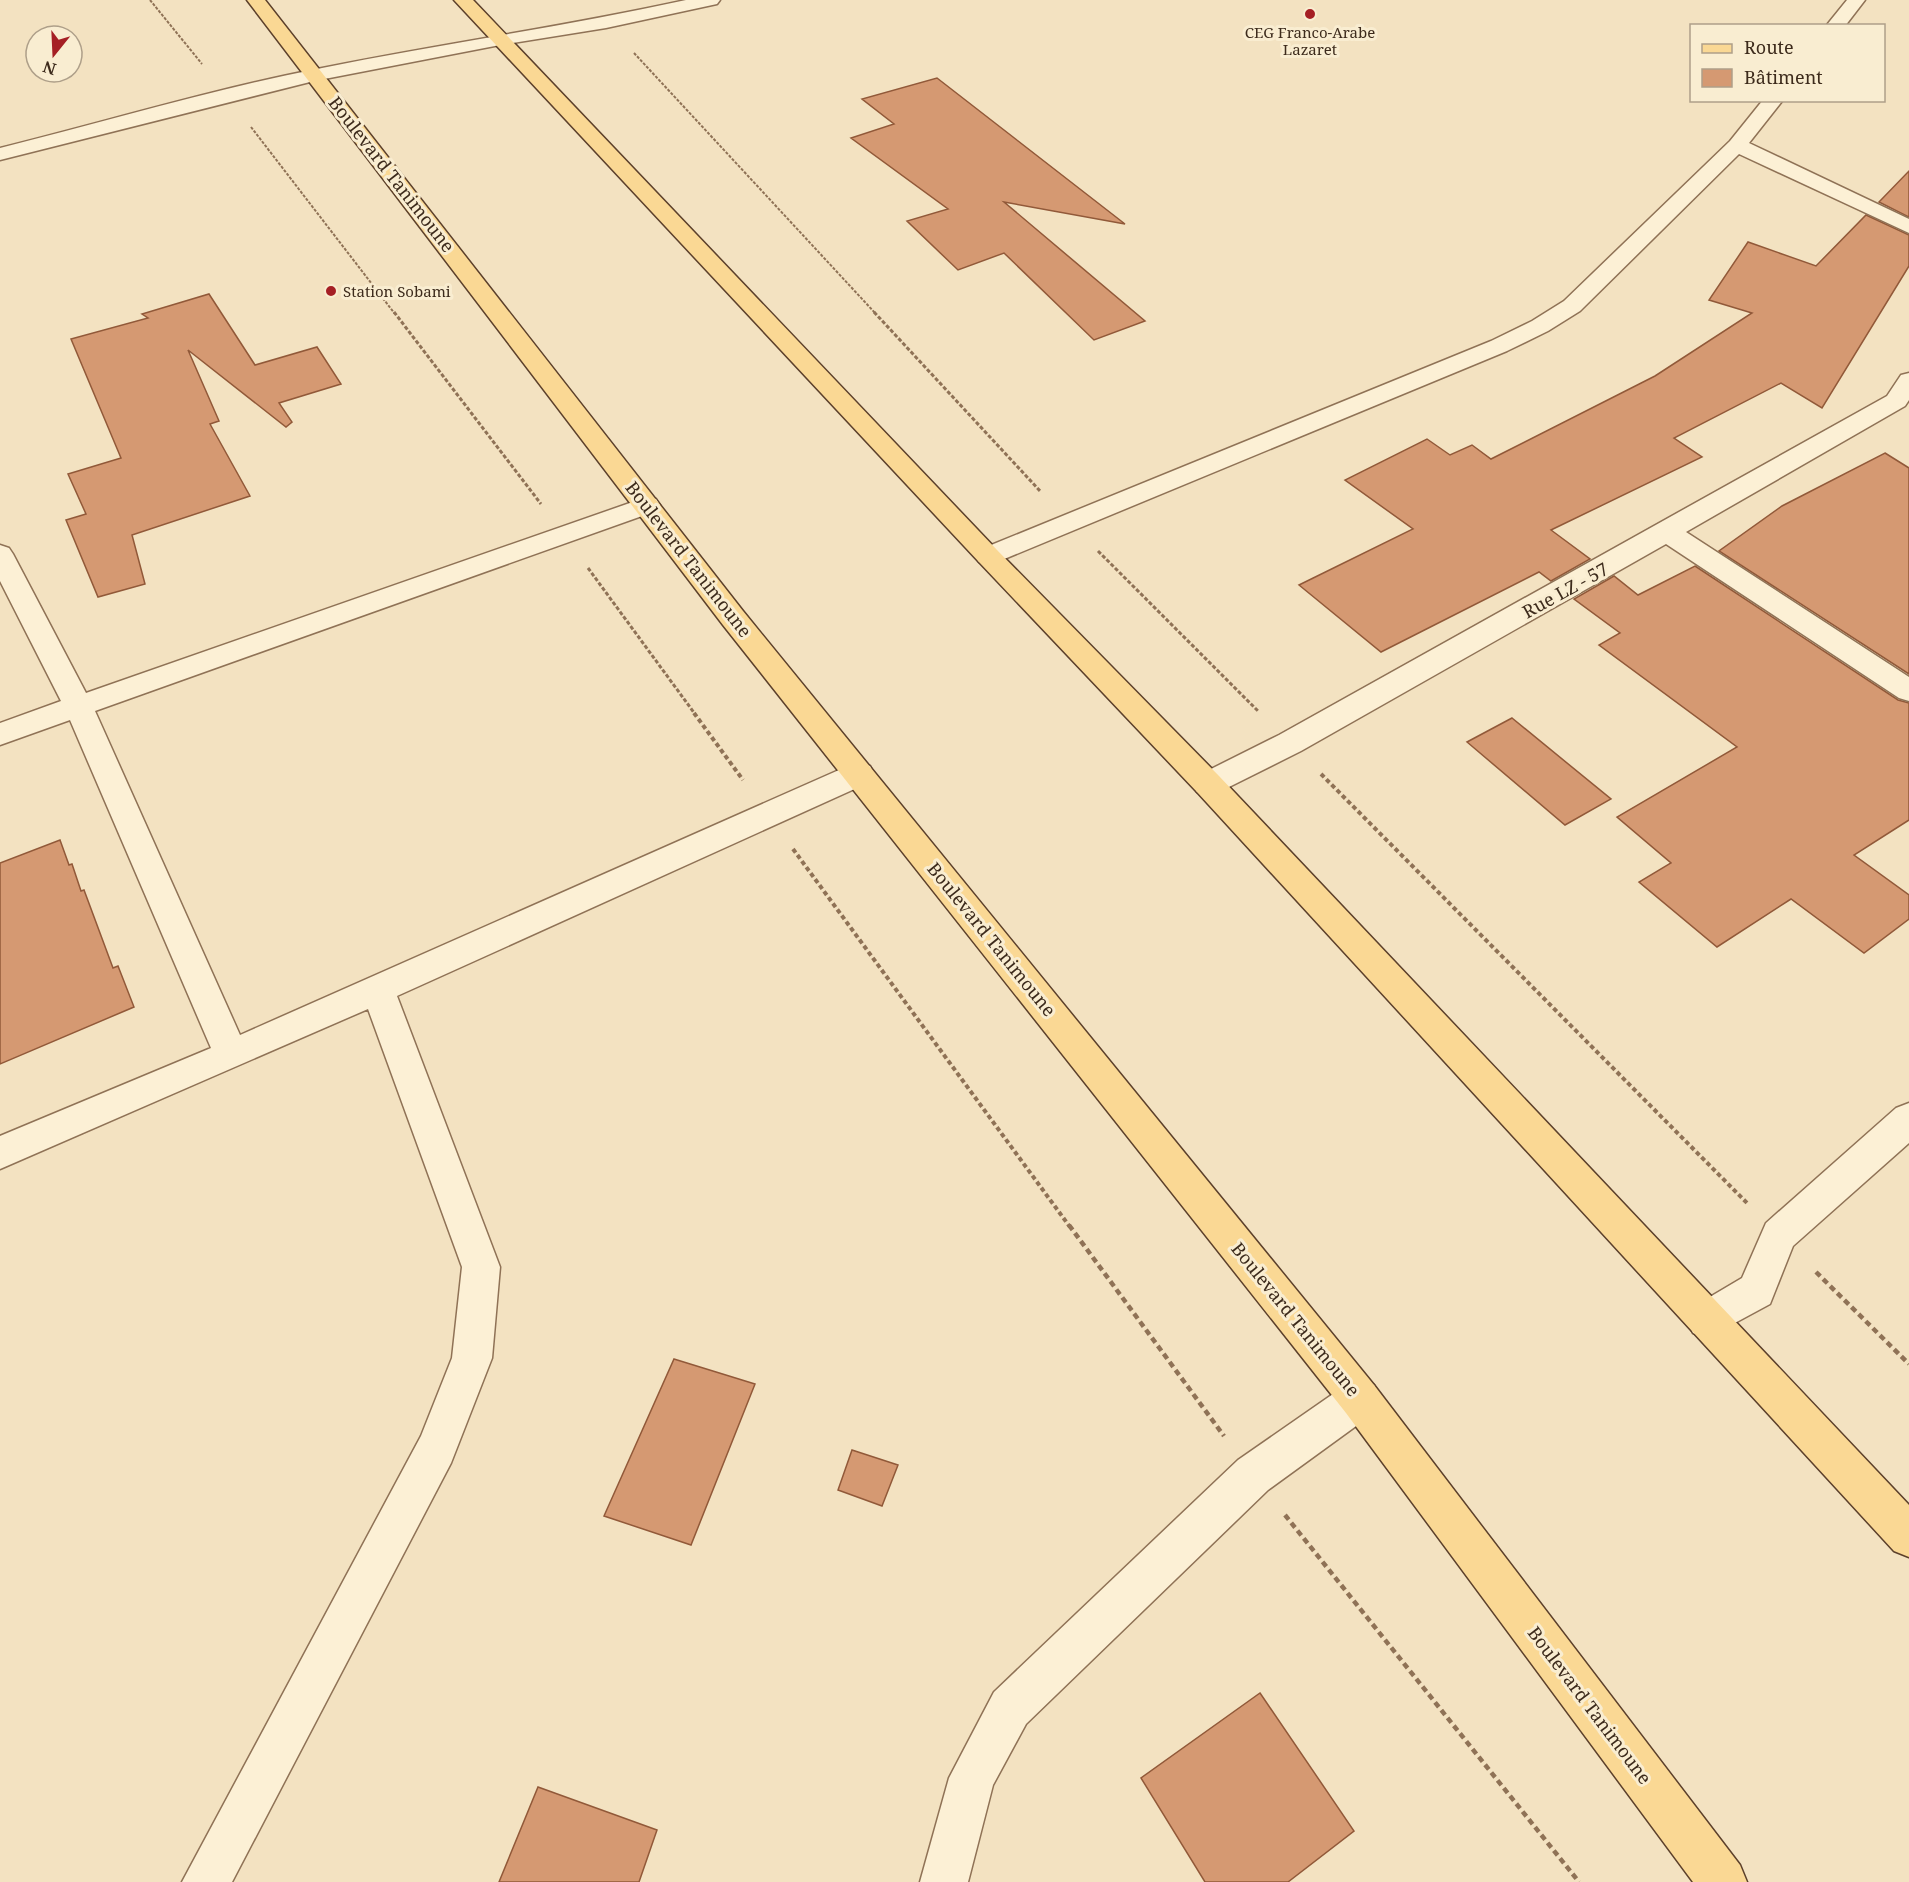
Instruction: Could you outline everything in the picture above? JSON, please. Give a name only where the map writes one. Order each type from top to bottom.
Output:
[{"type":"main road","name":"Boulevard Tanimoune","points":[[256,0],[733,618],[1360,1399],[1723,1882]]},
{"type":"main road","points":[[463,0],[988,556],[1208,784],[1909,1536]]},
{"type":"street","points":[[0,154],[315,75],[500,39],[606,23],[711,0]]},
{"type":"street","points":[[1837,24],[1856,0]]},
{"type":"street","points":[[988,556],[1499,346],[1540,326],[1572,306],[1737,145],[1772,102]]},
{"type":"street","points":[[1737,145],[1909,227]]},
{"type":"street","name":"Rue LZ - 57","points":[[1208,784],[1290,743],[1905,397]]},
{"type":"street","points":[[0,734],[648,505]]},
{"type":"street","points":[[1667,532],[1909,691]]},
{"type":"street","points":[[0,554],[78,706],[231,1055]]},
{"type":"street","points":[[0,1153],[231,1055],[859,774]]},
{"type":"street","points":[[206,1882],[436,1449],[472,1358],[481,1267],[378,989]]},
{"type":"street","points":[[1707,1320],[1756,1291],[1779,1235],[1886,1142],[1909,1119]]},
{"type":"street","points":[[944,1882],[972,1778],[1010,1708],[1253,1475],[1360,1399]]},
{"type":"path","points":[[150,0],[228,96],[564,535],[1253,1475],[1547,1839],[1579,1882]]},
{"type":"path","points":[[606,23],[1070,523],[1909,1364]]},
{"type":"building","points":[[937,78],[1125,224],[1004,202],[1145,321],[1094,340],[1004,253],[958,270],[907,221],[948,209],[851,138],[894,124],[862,99]]},
{"type":"building","points":[[1909,171],[1909,217],[1879,202]]},
{"type":"building","points":[[1866,215],[1909,235],[1909,266],[1822,408],[1781,383],[1674,438],[1702,457],[1551,530],[1590,559],[1551,581],[1539,572],[1381,652],[1299,585],[1413,529],[1345,480],[1427,439],[1450,455],[1472,445],[1491,459],[1655,376],[1752,313],[1709,300],[1748,242],[1816,266]]},
{"type":"building","points":[[209,294],[255,365],[317,347],[341,384],[279,403],[292,422],[286,427],[188,350],[219,421],[210,424],[250,496],[132,535],[145,584],[98,597],[66,520],[86,514],[68,474],[121,458],[71,339],[148,318],[142,314]]},
{"type":"building","points":[[1885,453],[1909,468],[1909,674],[1719,551],[1782,506]]},
{"type":"building","points":[[1695,566],[1898,700],[1909,703],[1909,820],[1854,855],[1909,895],[1909,919],[1864,953],[1791,899],[1717,947],[1639,882],[1671,863],[1617,817],[1737,747],[1599,645],[1620,633],[1574,599],[1614,576],[1638,595]]},
{"type":"building","points":[[1512,718],[1611,799],[1565,825],[1467,742]]},
{"type":"building","points":[[60,840],[69,865],[72,864],[81,891],[84,890],[113,968],[118,966],[134,1007],[0,1064],[0,863]]},
{"type":"building","points":[[674,1359],[755,1384],[691,1545],[604,1516]]},
{"type":"building","points":[[852,1450],[898,1465],[882,1506],[838,1490]]},
{"type":"building","points":[[1260,1693],[1354,1831],[1288,1882],[1205,1882],[1141,1778]]},
{"type":"building","points":[[538,1787],[657,1830],[639,1882],[499,1882]]},
{"type":"place","name":"CEG Franco-Arabe Lazaret","points":[[1310,14]]},
{"type":"place","name":"Station Sobami","points":[[331,291]]}]
